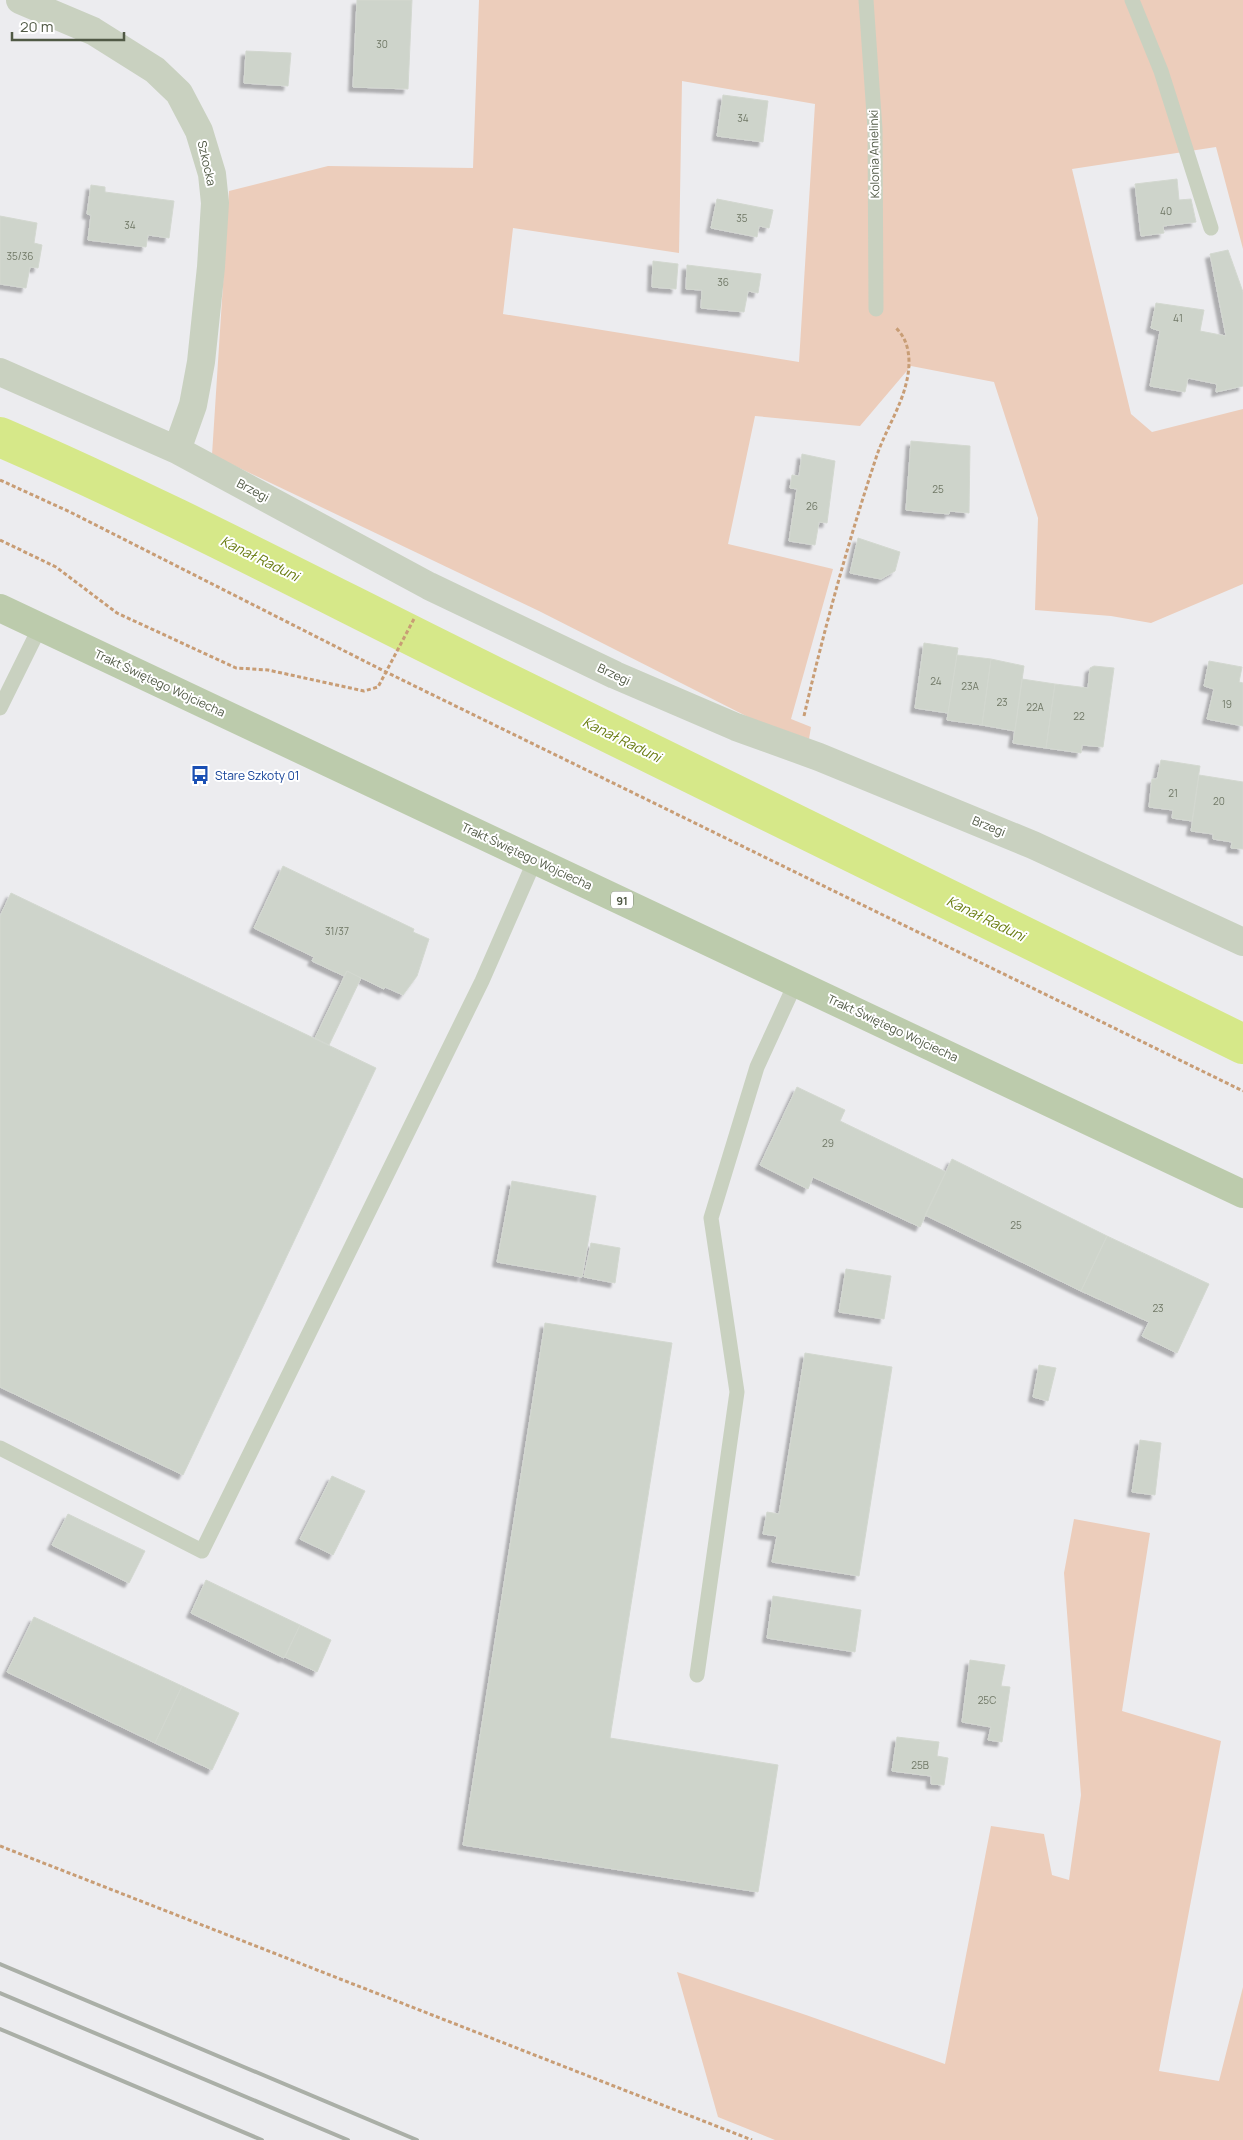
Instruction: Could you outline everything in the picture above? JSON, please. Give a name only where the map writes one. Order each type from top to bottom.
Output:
[{"type":"main road","name":"Trakt Świętego Wojciecha","points":[[0,608],[1243,1194]]},
{"type":"street","name":"Szkocka","points":[[20,0],[93,31],[154,70],[178,93],[199,131],[212,174],[215,203],[211,267],[201,362],[192,405],[177,450]]},
{"type":"street","name":"Brzegi","points":[[0,372],[177,450],[429,586],[615,675],[736,727],[796,749],[1034,845],[1243,942]]},
{"type":"lane","name":"Kolonia Anielinki","points":[[866,0],[875,129],[876,309]]},
{"type":"lane","points":[[1132,0],[1161,71],[1212,228]]},
{"type":"lane","points":[[0,708],[40,627]]},
{"type":"lane","points":[[0,1448],[202,1551],[482,981],[535,860]]},
{"type":"lane","points":[[697,1674],[737,1392],[711,1218],[757,1067],[796,982]]},
{"type":"path","points":[[796,749],[818,656],[876,456],[906,384],[909,356]]},
{"type":"path","points":[[0,480],[163,557],[386,672],[1243,1091]]},
{"type":"path","points":[[0,540],[56,567],[118,613],[236,668],[268,670],[364,691],[378,687],[395,658],[418,611]]},
{"type":"path","points":[[0,1846],[752,2140]]},
{"type":"shaded area","points":[[479,0],[1243,0],[1243,249],[1216,147],[1072,169],[1131,414],[1152,432],[1243,409],[1243,584],[1151,623],[1111,616],[1035,610],[1038,518],[994,382],[911,366],[860,426],[755,416],[728,544],[833,569],[791,719],[811,727],[809,739],[752,719],[539,611],[212,455],[229,191],[328,166],[473,168]],"holes":[[[682,81],[815,104],[799,362],[503,314],[513,228],[679,253]]]},
{"type":"shaded area","points":[[1074,1519],[1150,1533],[1122,1711],[1221,1741],[1159,2071],[1219,2081],[1243,1987],[1243,2140],[775,2140],[718,2117],[677,1972],[945,2064],[991,1826],[1044,1834],[1052,1875],[1069,1880],[1081,1795],[1064,1573]]},
{"type":"building","points":[[357,0],[412,0],[408,89],[353,87]]},
{"type":"building","points":[[246,51],[291,53],[288,86],[244,83]]},
{"type":"building","points":[[723,95],[768,101],[763,142],[717,136]]},
{"type":"building","points":[[1177,179],[1179,200],[1191,199],[1196,222],[1163,226],[1164,233],[1141,236],[1135,184]]},
{"type":"building","points":[[91,185],[105,187],[105,192],[174,201],[169,238],[148,235],[146,247],[88,240],[91,215],[87,214]]},
{"type":"building","points":[[717,199],[773,210],[769,228],[759,226],[757,237],[711,228]]},
{"type":"building","points":[[0,216],[37,223],[34,243],[42,245],[38,268],[30,267],[26,288],[0,284]]},
{"type":"building","points":[[1228,250],[1243,292],[1243,386],[1216,392],[1217,384],[1188,378],[1185,392],[1150,386],[1160,331],[1151,328],[1156,303],[1204,310],[1200,331],[1226,336],[1210,254]]},
{"type":"building","points":[[653,261],[678,264],[676,289],[652,287]]},
{"type":"building","points":[[687,265],[761,274],[758,293],[748,291],[744,312],[701,308],[702,290],[686,289]]},
{"type":"building","points":[[911,441],[970,446],[969,513],[950,511],[949,514],[906,510]]},
{"type":"building","points":[[802,454],[835,461],[827,523],[819,522],[815,545],[789,541],[797,489],[790,488],[792,475],[799,476]]},
{"type":"building","points":[[858,538],[900,552],[895,571],[881,579],[850,573]]},
{"type":"building","points":[[924,643],[958,648],[948,713],[915,708]]},
{"type":"building","points":[[957,655],[991,659],[982,725],[947,720]]},
{"type":"building","points":[[991,659],[1024,666],[1015,731],[982,725]]},
{"type":"building","points":[[1209,661],[1242,667],[1239,682],[1243,683],[1243,726],[1207,719],[1214,689],[1204,686]]},
{"type":"building","points":[[1094,666],[1114,668],[1103,747],[1082,745],[1081,753],[1046,748],[1055,684],[1088,688],[1090,668]]},
{"type":"building","points":[[1022,679],[1055,684],[1046,748],[1013,743]]},
{"type":"building","points":[[1161,760],[1200,766],[1192,821],[1172,818],[1173,810],[1149,807],[1152,779],[1157,779]]},
{"type":"building","points":[[1199,775],[1243,782],[1243,849],[1231,848],[1232,842],[1213,839],[1213,834],[1191,831]]},
{"type":"building","points":[[283,866],[414,929],[413,932],[429,939],[417,976],[403,995],[385,987],[384,989],[347,971],[344,976],[312,961],[314,957],[254,928]]},
{"type":"building","points":[[11,893],[376,1068],[183,1475],[0,1387],[0,916]]},
{"type":"building","points":[[347,971],[361,978],[329,1045],[315,1038]]},
{"type":"building","points":[[797,1087],[845,1110],[840,1121],[946,1172],[920,1227],[813,1177],[808,1189],[760,1165]]},
{"type":"building","points":[[952,1159],[1107,1236],[1081,1291],[925,1215]]},
{"type":"building","points":[[512,1181],[596,1196],[582,1277],[497,1262]]},
{"type":"building","points":[[1107,1236],[1209,1284],[1177,1353],[1142,1336],[1149,1322],[1081,1291]]},
{"type":"building","points":[[591,1243],[620,1248],[615,1283],[584,1277]]},
{"type":"building","points":[[846,1269],[891,1276],[884,1319],[839,1312]]},
{"type":"building","points":[[545,1323],[672,1343],[610,1738],[778,1765],[758,1892],[463,1845]]},
{"type":"building","points":[[805,1353],[892,1367],[859,1576],[772,1562],[777,1536],[763,1534],[767,1512],[779,1514]]},
{"type":"building","points":[[1039,1365],[1056,1368],[1048,1401],[1033,1397]]},
{"type":"building","points":[[1140,1440],[1161,1443],[1155,1495],[1132,1492]]},
{"type":"building","points":[[332,1476],[365,1491],[333,1555],[300,1539]]},
{"type":"building","points":[[68,1514],[145,1551],[129,1583],[52,1545]]},
{"type":"building","points":[[206,1580],[300,1625],[284,1658],[191,1613]]},
{"type":"building","points":[[773,1596],[861,1610],[855,1652],[767,1638]]},
{"type":"building","points":[[34,1617],[182,1686],[155,1743],[7,1672]]},
{"type":"building","points":[[300,1625],[331,1640],[317,1672],[285,1657]]},
{"type":"building","points":[[970,1660],[1005,1665],[1001,1686],[1010,1687],[1002,1742],[988,1740],[991,1727],[962,1722]]},
{"type":"building","points":[[182,1686],[239,1713],[212,1770],[155,1743]]},
{"type":"building","points":[[897,1737],[939,1742],[937,1756],[948,1758],[944,1785],[931,1784],[931,1776],[892,1771]]},
{"type":"waterway","name":"Kanał Raduni","points":[[0,437],[180,520],[1243,1044]]},
{"type":"railway","points":[[0,1964],[417,2140]]},
{"type":"railway","points":[[0,1993],[348,2140]]},
{"type":"railway","points":[[0,2029],[262,2140]]},
{"type":"place","name":"Stare Szkoty 01","points":[[200,775]]}]
